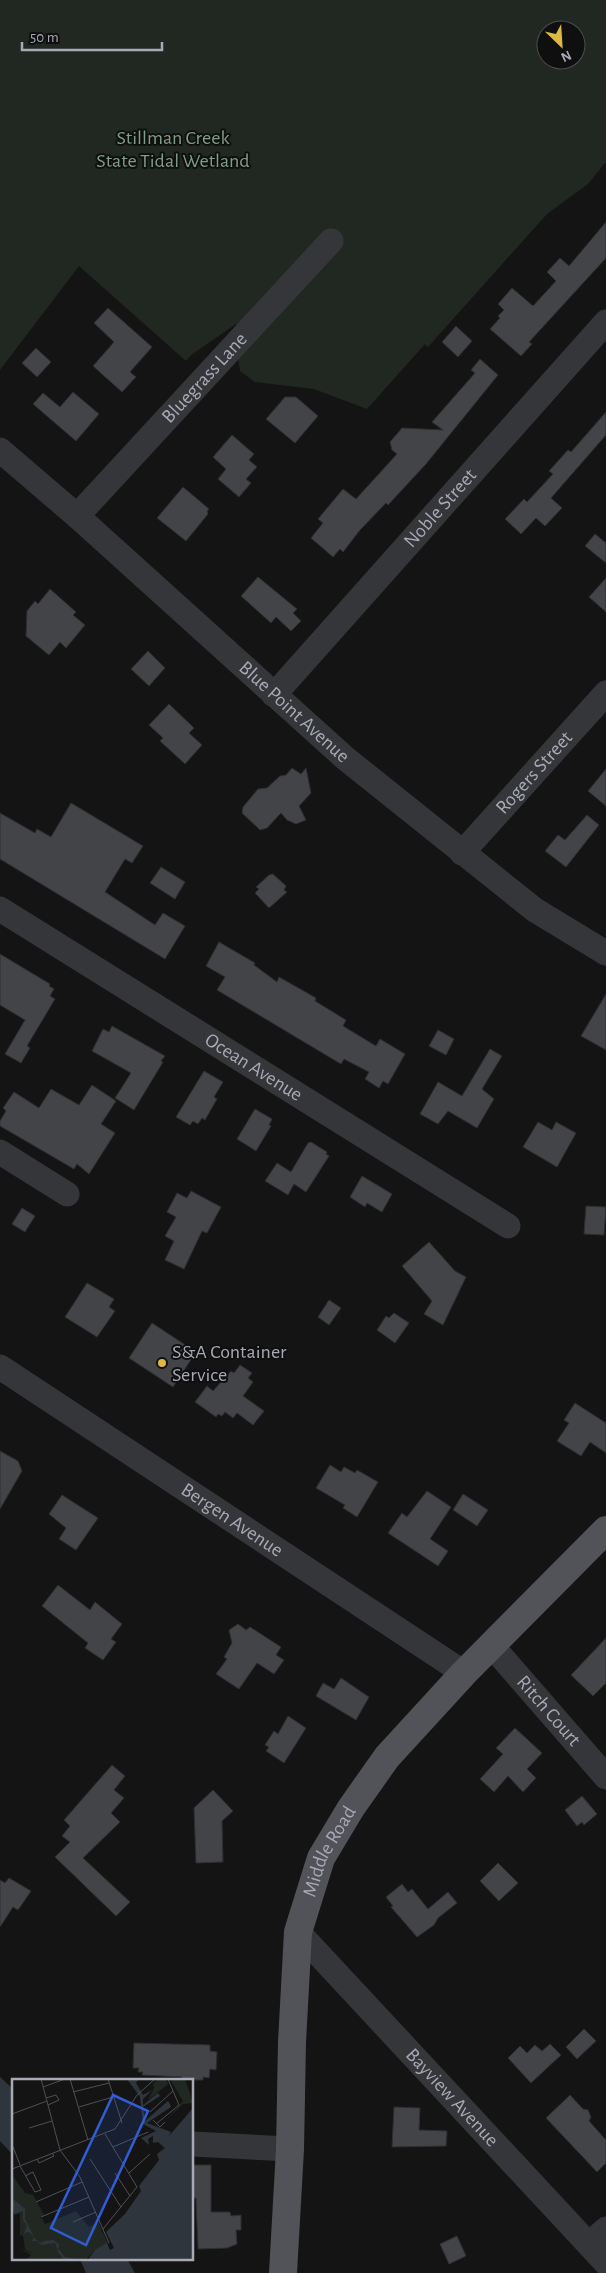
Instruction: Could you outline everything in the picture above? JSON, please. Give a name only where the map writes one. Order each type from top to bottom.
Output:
[{"type":"main road","name":"Middle Road","points":[[283,2273],[290,2149],[292,2042],[298,1932],[322,1858],[351,1808],[387,1757],[464,1673],[606,1530]]},
{"type":"street","name":"Bluegrass Lane","points":[[77,516],[331,241]]},
{"type":"street","name":"Noble Street","points":[[274,695],[606,322]]},
{"type":"street","name":"Blue Point Avenue","points":[[0,450],[77,516],[345,758],[535,910],[606,953]]},
{"type":"street","name":"Rogers Street","points":[[462,852],[606,693]]},
{"type":"street","name":"Ocean Avenue","points":[[0,909],[508,1226]]},
{"type":"street","points":[[0,1152],[68,1194]]},
{"type":"street","name":"Bergen Avenue","points":[[0,1367],[464,1673]]},
{"type":"street","name":"Ritch Court","points":[[492,1646],[606,1777]]},
{"type":"street","name":"Bayview Avenue","points":[[298,1932],[598,2237],[606,2263]]},
{"type":"street","points":[[194,2144],[290,2149]]},
{"type":"green space","name":"Stillman Creek State Tidal Wetland","points":[[0,0],[606,0],[606,162],[588,184],[547,214],[428,347],[425,344],[367,409],[314,389],[255,382],[240,371],[238,357],[254,340],[236,324],[191,355],[186,361],[79,266],[0,370]]},
{"type":"shaded area","points":[[0,2077],[12,2088],[12,2154],[0,2141]]},
{"type":"shaded area","points":[[80,2260],[128,2260],[135,2273],[86,2273]]},
{"type":"building","points":[[606,222],[606,258],[529,342],[532,344],[521,356],[490,329],[500,318],[498,316],[504,310],[498,304],[512,288],[533,306],[556,281],[547,272],[560,258],[569,266]]},
{"type":"building","points":[[108,308],[152,347],[130,372],[136,377],[122,392],[93,366],[114,342],[94,323]]},
{"type":"building","points":[[456,326],[472,341],[458,357],[442,342]]},
{"type":"building","points":[[36,348],[51,362],[37,377],[22,363]]},
{"type":"building","points":[[480,359],[498,375],[426,464],[388,505],[386,503],[360,530],[343,552],[340,549],[333,557],[311,538],[323,523],[318,519],[343,489],[356,499],[397,454],[392,450],[390,442],[402,428],[443,430],[432,422],[475,373],[471,370]]},
{"type":"building","points":[[73,392],[99,414],[76,441],[33,404],[43,393],[60,407]]},
{"type":"building","points":[[285,397],[296,397],[318,416],[295,443],[266,419]]},
{"type":"building","points":[[606,412],[606,435],[551,498],[562,508],[545,526],[536,518],[521,534],[505,519],[524,499],[527,502],[553,474],[549,471],[568,450],[571,452]]},
{"type":"building","points":[[232,435],[254,454],[249,460],[257,467],[246,479],[251,483],[239,497],[218,479],[226,469],[213,457]]},
{"type":"building","points":[[183,487],[209,509],[207,511],[208,514],[186,541],[157,518]]},
{"type":"building","points":[[595,534],[606,543],[606,563],[585,546]]},
{"type":"building","points":[[258,577],[297,609],[293,613],[301,621],[291,631],[276,617],[271,623],[241,596]]},
{"type":"building","points":[[606,578],[606,612],[589,597]]},
{"type":"building","points":[[50,589],[76,612],[73,615],[85,625],[66,648],[60,642],[49,655],[26,636],[27,611],[35,601],[38,604]]},
{"type":"building","points":[[148,651],[165,668],[149,686],[131,669]]},
{"type":"building","points":[[169,704],[194,728],[189,733],[202,745],[185,764],[160,741],[163,738],[149,725]]},
{"type":"building","points":[[292,768],[301,774],[306,768],[311,793],[299,806],[306,820],[296,824],[287,820],[281,813],[267,828],[260,830],[242,813],[243,807],[258,789],[267,788],[280,776],[286,775]]},
{"type":"building","points":[[606,769],[606,806],[588,791]]},
{"type":"building","points":[[71,803],[143,846],[132,863],[125,859],[105,892],[155,925],[163,913],[185,926],[165,959],[0,859],[0,813],[35,833],[37,829],[51,837]]},
{"type":"building","points":[[587,815],[599,825],[566,867],[545,851],[558,835],[565,840]]},
{"type":"building","points":[[161,867],[185,882],[175,899],[150,883]]},
{"type":"building","points":[[273,874],[286,886],[284,890],[287,892],[269,908],[255,893],[259,889],[256,887],[269,875]]},
{"type":"building","points":[[219,942],[255,963],[254,965],[277,982],[279,977],[316,998],[315,1001],[346,1020],[343,1026],[376,1046],[380,1039],[405,1054],[388,1084],[383,1081],[379,1088],[365,1079],[369,1072],[344,1059],[341,1064],[217,990],[225,977],[206,966]]},
{"type":"building","points":[[0,954],[50,984],[49,986],[54,989],[50,996],[55,999],[27,1046],[30,1048],[21,1063],[5,1054],[25,1020],[0,1005]]},
{"type":"building","points":[[606,994],[606,1050],[581,1036]]},
{"type":"building","points":[[112,1026],[165,1056],[134,1110],[115,1098],[131,1073],[92,1051],[103,1029],[109,1032]]},
{"type":"building","points":[[438,1030],[454,1039],[446,1055],[429,1046]]},
{"type":"building","points":[[490,1049],[502,1056],[482,1089],[494,1099],[477,1128],[448,1111],[438,1124],[420,1114],[438,1082],[462,1096]]},
{"type":"building","points":[[204,1071],[223,1082],[214,1097],[217,1099],[205,1120],[202,1118],[198,1124],[193,1121],[190,1125],[176,1117]]},
{"type":"building","points":[[92,1085],[116,1101],[101,1124],[115,1133],[89,1174],[77,1164],[74,1169],[0,1126],[0,1121],[6,1111],[3,1108],[14,1092],[39,1108],[51,1089],[79,1105]]},
{"type":"building","points":[[255,1109],[272,1119],[269,1125],[271,1126],[256,1151],[237,1139]]},
{"type":"building","points":[[538,1122],[552,1130],[556,1122],[576,1133],[557,1167],[523,1147]]},
{"type":"building","points":[[311,1142],[327,1152],[326,1154],[329,1156],[306,1192],[294,1184],[288,1195],[265,1181],[277,1163],[291,1172],[308,1143]]},
{"type":"building","points":[[362,1176],[392,1194],[382,1212],[367,1203],[365,1207],[350,1197]]},
{"type":"building","points":[[191,1191],[221,1207],[207,1233],[202,1231],[184,1269],[165,1260],[174,1241],[165,1236],[176,1217],[167,1212],[177,1193],[187,1198]]},
{"type":"building","points":[[586,1206],[606,1207],[604,1235],[584,1234]]},
{"type":"building","points":[[22,1208],[35,1216],[25,1232],[12,1224]]},
{"type":"building","points":[[429,1242],[455,1271],[466,1277],[443,1325],[424,1314],[432,1301],[402,1266]]},
{"type":"building","points":[[87,1283],[114,1299],[109,1307],[115,1311],[97,1337],[65,1317]]},
{"type":"building","points":[[329,1300],[341,1308],[329,1325],[318,1317]]},
{"type":"building","points":[[394,1313],[409,1323],[395,1343],[377,1330],[386,1316],[389,1318]]},
{"type":"building","points":[[152,1323],[196,1352],[173,1387],[129,1358]]},
{"type":"building","points":[[240,1365],[252,1373],[248,1378],[253,1382],[243,1396],[264,1411],[253,1425],[237,1413],[233,1418],[225,1412],[222,1416],[218,1414],[216,1417],[195,1402],[207,1386],[213,1391],[231,1371],[234,1373]]},
{"type":"building","points":[[575,1403],[606,1423],[606,1453],[590,1442],[581,1456],[557,1441],[569,1423],[564,1420]]},
{"type":"building","points":[[0,1451],[18,1461],[22,1471],[0,1509]]},
{"type":"building","points":[[330,1465],[341,1472],[344,1467],[355,1473],[357,1470],[378,1482],[357,1517],[343,1508],[345,1505],[316,1488]]},
{"type":"building","points":[[427,1491],[451,1507],[430,1539],[448,1551],[438,1566],[388,1533],[402,1513],[407,1517]]},
{"type":"building","points":[[463,1494],[488,1510],[477,1526],[453,1510]]},
{"type":"building","points":[[62,1495],[98,1518],[76,1550],[59,1539],[66,1528],[49,1514]]},
{"type":"building","points":[[58,1585],[90,1610],[95,1602],[122,1624],[111,1639],[116,1642],[103,1660],[85,1648],[88,1643],[42,1606]]},
{"type":"building","points":[[238,1624],[246,1630],[250,1627],[281,1647],[276,1655],[284,1660],[274,1674],[257,1663],[239,1689],[216,1674],[227,1659],[224,1657],[232,1643],[229,1630]]},
{"type":"building","points":[[606,1638],[606,1683],[593,1696],[571,1675]]},
{"type":"building","points":[[341,1678],[369,1697],[356,1720],[316,1696],[323,1683],[334,1689]]},
{"type":"building","points":[[288,1716],[306,1728],[284,1763],[266,1751],[269,1747],[265,1745],[274,1731],[278,1734]]},
{"type":"building","points":[[515,1728],[542,1753],[527,1769],[536,1778],[523,1792],[508,1776],[494,1792],[480,1779],[503,1754],[496,1748]]},
{"type":"building","points":[[112,1765],[125,1776],[114,1790],[124,1798],[111,1813],[120,1822],[83,1858],[130,1902],[116,1916],[55,1857],[70,1842],[62,1836],[70,1826],[64,1820]]},
{"type":"building","points":[[213,1790],[233,1811],[222,1821],[223,1862],[196,1863],[194,1808]]},
{"type":"building","points":[[582,1796],[597,1814],[584,1825],[582,1822],[577,1826],[565,1810]]},
{"type":"building","points":[[498,1863],[518,1883],[499,1901],[480,1881]]},
{"type":"building","points":[[9,1878],[31,1891],[18,1910],[13,1907],[0,1927],[0,1880],[5,1883]]},
{"type":"building","points":[[402,1884],[408,1892],[412,1889],[428,1909],[448,1892],[457,1903],[438,1918],[434,1925],[417,1937],[391,1907],[393,1906],[386,1897]]},
{"type":"building","points":[[584,2029],[596,2041],[577,2059],[566,2047]]},
{"type":"building","points":[[134,2043],[210,2045],[210,2051],[217,2052],[216,2070],[210,2069],[209,2078],[203,2077],[203,2080],[142,2075],[143,2072],[138,2072],[139,2068],[133,2068]]},
{"type":"building","points":[[550,2044],[561,2055],[531,2083],[508,2058],[520,2046],[527,2053],[535,2045],[542,2051]]},
{"type":"building","points":[[570,2095],[583,2109],[588,2110],[591,2117],[589,2121],[606,2140],[606,2163],[597,2172],[546,2118]]},
{"type":"building","points":[[394,2107],[420,2108],[419,2130],[447,2131],[446,2146],[392,2147]]},
{"type":"building","points":[[194,2165],[211,2165],[211,2212],[230,2212],[231,2216],[241,2215],[241,2230],[236,2230],[237,2244],[227,2248],[198,2249],[196,2198],[194,2198]]},
{"type":"building","points":[[457,2236],[466,2256],[449,2264],[440,2244]]},
{"type":"place","name":"S&A Container Service","points":[[162,1363]]}]
